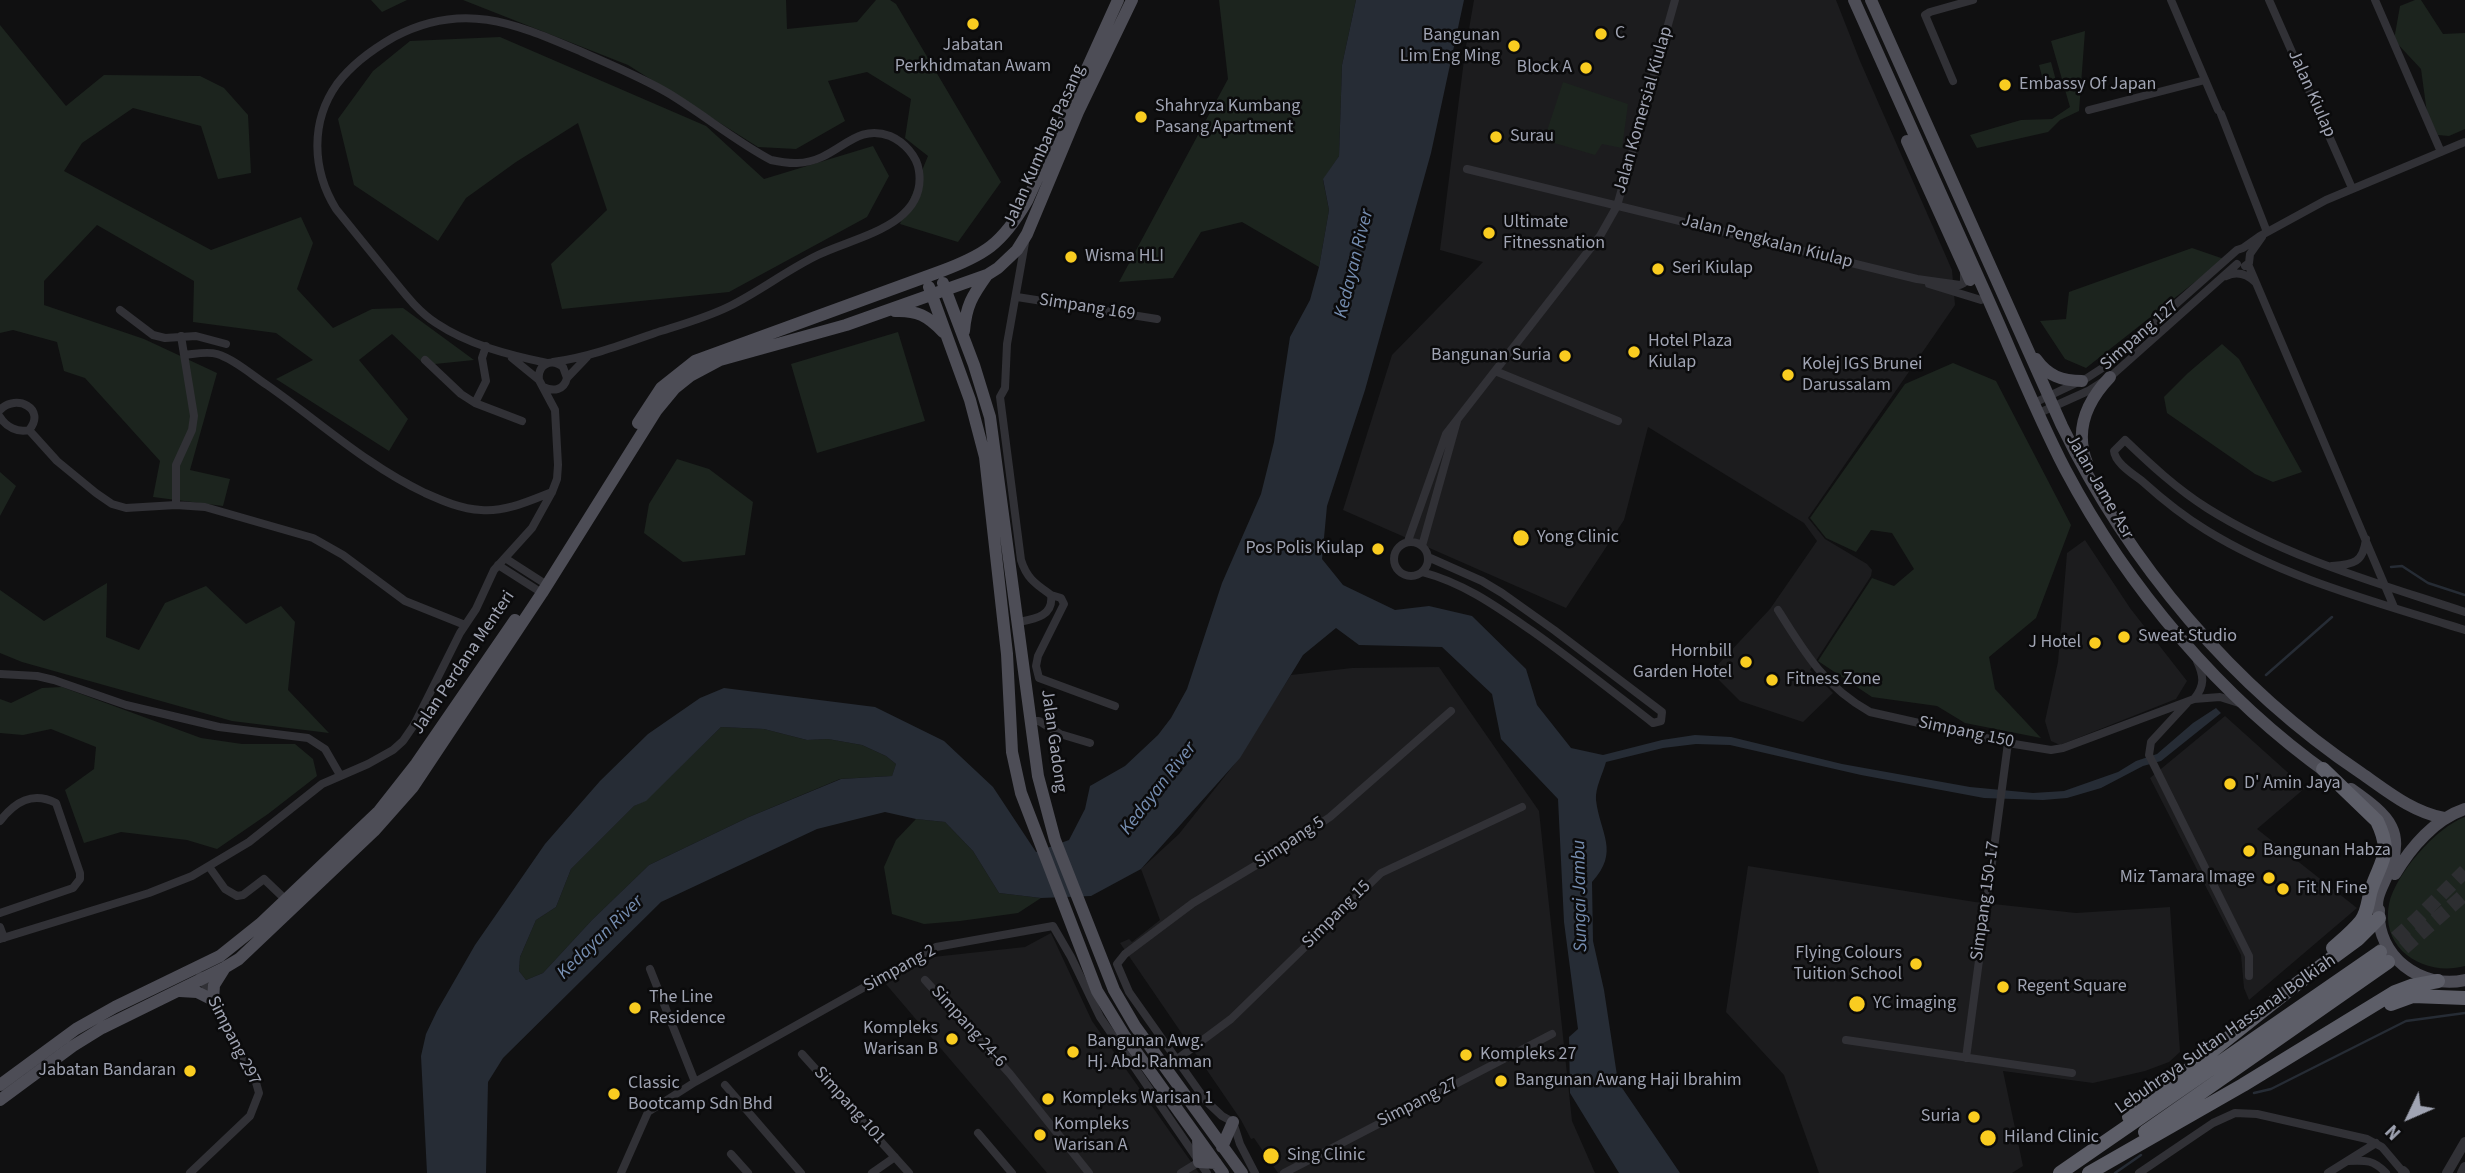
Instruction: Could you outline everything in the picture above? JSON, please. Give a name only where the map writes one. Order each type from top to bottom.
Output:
[{"type":"highway","points":[[2294,986],[2360,922],[2384,861],[2382,831],[2377,821],[2323,769]]},
{"type":"highway","points":[[2085,1168],[2156,1094],[2358,939],[2379,915]]},
{"type":"highway","name":"Lebuhraya Sultan Hassanal Bolkiah","points":[[2060,1173],[2085,1168],[2384,957]]},
{"type":"highway","points":[[2085,1168],[2243,1085],[2395,992],[2438,981]]},
{"type":"highway","points":[[2345,1022],[2405,998],[2465,998]]},
{"type":"main road","name":"Jalan Kumbang Pasang","points":[[939,272],[985,252],[1002,238],[1017,219],[1037,181],[1118,0]]},
{"type":"main road","name":"Jalan Kumbang Pasang","points":[[887,311],[987,275],[1008,260],[1027,234],[1078,112],[1132,0]]},
{"type":"main road","name":"Jalan Jame 'Asr","points":[[1871,0],[2051,402],[2088,477],[2157,579],[2185,615],[2272,705],[2324,747],[2398,799],[2429,815],[2444,818]]},
{"type":"main road","name":"Jalan Jame 'Asr","points":[[1857,6],[2037,408],[2066,470],[2097,523],[2148,597],[2192,649],[2248,707],[2323,769],[2383,813],[2395,832],[2394,859],[2378,897],[2379,915]]},
{"type":"main road","points":[[1857,6],[1892,106],[1962,264],[1995,331],[2008,343],[2010,327],[1996,296],[1992,271]]},
{"type":"main road","name":"Jalan Perdana Menteri","points":[[6,1089],[102,1028],[178,991],[235,946],[379,811],[404,781],[542,587],[652,401],[674,376],[706,355],[939,272]]},
{"type":"main road","name":"Jalan Gadong","points":[[939,272],[990,416],[1038,776],[1055,840],[1107,977],[1123,1006],[1242,1173]]},
{"type":"main road","points":[[964,337],[965,312],[969,301],[987,275]]},
{"type":"main road","name":"Jalan Gadong","points":[[926,277],[970,400],[985,457],[1004,624],[1012,752],[1021,793],[1097,991],[1198,1138],[1211,1168]]},
{"type":"main road","points":[[887,311],[909,310],[919,313],[930,319],[948,338]]},
{"type":"main road","name":"Jalan Perdana Menteri","points":[[6,1089],[89,1021],[199,974],[224,968],[250,950],[400,803],[425,771],[656,411],[676,388],[690,376],[720,360],[804,338],[887,311]]},
{"type":"main road","points":[[2024,342],[2041,366],[2051,374],[2060,379],[2082,381]]},
{"type":"main road","points":[[2110,377],[2098,390],[2087,409],[2082,442],[2088,463],[2114,516]]},
{"type":"main road","points":[[1004,624],[1019,622]]},
{"type":"main road","points":[[2464,981],[2438,981],[2417,974],[2398,961],[2390,951],[2379,915],[2386,890],[2404,858],[2444,818],[2465,809]]},
{"type":"main road","points":[[178,991],[197,992],[213,1000],[214,985],[224,968]]},
{"type":"main road","points":[[0,1102],[6,1089]]},
{"type":"main road","points":[[1210,1130],[1233,1122]]},
{"type":"main road","points":[[1223,1147],[1233,1122]]},
{"type":"street","name":"Jalan Komersial Kiulap","points":[[1408,541],[1441,444],[1600,236],[1617,205],[1675,0]]},
{"type":"street","points":[[1953,81],[1925,15],[1973,0]]},
{"type":"street","points":[[2171,0],[2266,232]]},
{"type":"street","name":"Jalan Kiulap","points":[[2269,0],[2352,188]]},
{"type":"street","points":[[2375,0],[2441,152]]},
{"type":"street","points":[[0,927],[2,938],[149,893],[210,867],[249,842],[307,793],[375,760],[403,741],[476,609],[486,585],[502,561],[533,528],[552,492],[558,465],[555,410],[565,382],[563,367],[550,362],[508,355],[435,323],[418,309],[336,209],[327,194],[320,173],[318,127],[333,90],[346,71],[399,35],[446,18],[467,17],[509,23],[620,68],[665,92],[771,160],[790,164],[809,162],[824,156],[851,137],[878,133],[901,143],[917,162],[919,187],[916,200],[908,211],[894,222],[817,256],[729,306],[587,357],[550,362],[540,370],[541,384],[555,410]]},
{"type":"street","points":[[2088,110],[2205,79]]},
{"type":"street","points":[[2248,264],[2241,266],[2233,258],[2266,232],[2298,213],[2465,142]]},
{"type":"street","name":"Jalan Pengkalan Kiulap","points":[[1467,169],[1917,279]]},
{"type":"street","points":[[1019,622],[1041,617],[1047,612],[1052,601],[1051,595],[1025,574],[1021,561],[1000,397],[1004,388],[1007,344],[1027,234]]},
{"type":"street","points":[[2243,251],[2394,607]]},
{"type":"street","name":"Simpang 127","points":[[2051,402],[2117,358],[2243,251]]},
{"type":"street","points":[[1917,279],[1960,285],[1965,279],[1962,264]]},
{"type":"street","name":"Simpang 127","points":[[2037,408],[2088,391],[2110,377],[2237,264]]},
{"type":"street","points":[[2220,278],[2238,273],[2249,276],[2257,284]]},
{"type":"street","points":[[1917,279],[1981,300]]},
{"type":"street","name":"Simpang 169","points":[[1017,297],[1157,319]]},
{"type":"street","points":[[120,310],[153,335],[165,338],[206,338],[226,344]]},
{"type":"street","points":[[176,505],[176,465],[192,430],[194,416],[181,336]]},
{"type":"street","points":[[475,402],[486,381],[482,358],[486,346]]},
{"type":"street","points":[[185,355],[217,354],[230,361],[287,399],[372,464],[442,501],[482,511],[506,509],[552,492]]},
{"type":"street","points":[[508,355],[550,390],[558,390],[587,357]]},
{"type":"street","points":[[425,360],[450,384],[475,402],[522,421]]},
{"type":"street","points":[[1495,371],[1618,421]]},
{"type":"street","points":[[0,410],[8,403],[15,402],[24,402],[30,406],[34,421],[29,430]]},
{"type":"street","points":[[0,417],[7,425],[17,430],[29,430],[57,461],[113,504],[126,508],[176,505],[205,507],[313,538],[336,550],[405,601],[465,625]]},
{"type":"street","name":"Jalan Komersial Kiulap","points":[[1422,546],[1458,419]]},
{"type":"street","points":[[2465,612],[2329,566],[2260,537],[2207,508],[2150,464],[2125,440],[2113,452],[2116,459],[2151,489],[2221,540],[2300,576],[2465,630]]},
{"type":"street","points":[[2329,566],[2346,565],[2358,560],[2365,550],[2366,538]]},
{"type":"street","points":[[1408,541],[1422,546],[1428,557],[1428,563],[1422,572],[1411,576],[1396,569],[1394,563],[1395,552],[1402,543],[1408,541]]},
{"type":"street","points":[[1422,572],[1456,583],[1477,594],[1546,641],[1653,723],[1661,721],[1662,712],[1554,630],[1482,581],[1428,557]]},
{"type":"street","points":[[502,561],[542,587]]},
{"type":"street","name":"Jalan Gadong","points":[[1051,595],[1061,597],[1064,604],[1038,656],[1036,673],[1043,681],[1115,706]]},
{"type":"street","name":"Simpang 150","points":[[1778,610],[1810,661],[1855,704],[1870,712],[2008,743],[2051,750],[2063,748],[2191,700],[2220,697],[2248,707]]},
{"type":"street","points":[[2192,649],[2203,680],[2202,688],[2151,742],[2149,755],[2249,956],[2249,976]]},
{"type":"street","points":[[0,674],[54,680],[126,705],[219,727],[308,738],[325,749],[340,775]]},
{"type":"street","name":"Simpang 5","points":[[1176,1060],[1122,980],[1117,969],[1119,960],[1193,903],[1330,817],[1451,711]]},
{"type":"street","points":[[2161,712],[2161,730]]},
{"type":"street","points":[[1031,721],[1039,721],[1060,734],[1090,743]]},
{"type":"street","name":"Simpang 150-17","points":[[1966,1058],[2008,743]]},
{"type":"street","points":[[0,821],[22,800],[44,799],[56,803],[80,873],[80,879],[73,888],[0,913]]},
{"type":"street","name":"Simpang 15","points":[[1176,1060],[1231,1019],[1381,873],[1522,807]]},
{"type":"street","points":[[210,867],[225,889],[237,896],[243,895],[264,879],[286,900]]},
{"type":"street","name":"Simpang 2","points":[[621,1173],[648,1112],[695,1082],[944,944],[1047,926],[1056,929],[1100,1017],[1211,1168]]},
{"type":"street","points":[[650,970],[695,1082]]},
{"type":"street","name":"Simpang 297","points":[[190,1173],[250,1116],[259,1093],[255,1079],[199,974]]},
{"type":"street","name":"Simpang 24-6","points":[[925,980],[1010,1074],[1089,1173]]},
{"type":"street","name":"Simpang 27","points":[[1283,1173],[1552,1034]]},
{"type":"street","points":[[1846,1041],[2072,1073]]},
{"type":"street","name":"Simpang 101","points":[[802,1054],[909,1173]]},
{"type":"street","points":[[1176,1060],[1206,1101],[1233,1122],[1240,1144],[1255,1173]]},
{"type":"street","points":[[725,1085],[801,1173]]},
{"type":"street","points":[[2139,1173],[2213,1123],[2235,1113],[2258,1114],[2367,1139],[2389,1153],[2404,1172]]},
{"type":"street","points":[[978,1133],[1012,1173]]},
{"type":"street","points":[[2328,1173],[2376,1143]]},
{"type":"street","points":[[2447,1173],[2464,1147]]},
{"type":"street","points":[[730,1154],[748,1173]]},
{"type":"street","points":[[872,1173],[895,1157]]},
{"type":"street","points":[[2345,1161],[2369,1160],[2377,1163],[2386,1173]]},
{"type":"street","points":[[2462,1173],[2465,1167]]},
{"type":"street","points":[[1181,1173],[1211,1168]]},
{"type":"shaded area","points":[[371,0],[407,0],[382,12]]},
{"type":"shaded area","points":[[463,0],[786,0],[787,29],[857,22],[876,0],[890,0],[896,4],[1001,182],[958,242],[900,224],[928,156],[905,138],[911,99],[867,72],[828,81],[845,121],[796,149],[758,147],[628,65]]},
{"type":"shaded area","points":[[1219,0],[1356,0],[1342,65],[1339,156],[1323,180],[1329,210],[1319,267],[1242,222],[1201,232],[1173,278],[1119,282],[1228,79]]},
{"type":"shaded area","points":[[1474,0],[1836,0],[1952,270],[1955,305],[1808,518],[1825,539],[1867,564],[1872,570],[1871,576],[1810,670],[1833,693],[1803,722],[1740,701],[1711,672],[1770,609],[1817,541],[1804,523],[1648,427],[1624,520],[1566,608],[1343,510],[1392,355],[1483,262],[1440,250]]},
{"type":"shaded area","points":[[2421,0],[2443,34],[2465,33],[2465,129],[2449,136],[2438,135],[2427,113],[2421,69],[2394,40],[2400,6]]},
{"type":"shaded area","points":[[0,25],[66,106],[104,75],[200,76],[224,88],[248,115],[251,173],[218,179],[201,126],[133,108],[82,143],[64,171],[211,250],[301,217],[313,243],[297,289],[333,328],[372,309],[403,308],[474,360],[425,365],[392,334],[359,360],[408,419],[389,451],[276,379],[313,360],[276,333],[193,322],[194,281],[97,225],[44,281],[44,305],[144,339],[217,373],[190,470],[230,479],[223,506],[153,497],[160,461],[85,378],[64,371],[57,342],[13,330],[0,333]]},
{"type":"shaded area","points":[[2085,31],[2079,111],[2060,120],[2048,132],[1977,148],[1970,135],[2021,120],[2052,119],[2070,107],[2051,41]]},
{"type":"shaded area","points":[[500,37],[706,126],[764,179],[873,146],[889,176],[867,217],[729,292],[562,309],[551,264],[607,210],[578,123],[466,198],[438,241],[354,185],[338,119],[373,71],[410,41]]},
{"type":"shaded area","points":[[2051,62],[2058,88],[2046,91],[2039,65]]},
{"type":"shaded area","points":[[1563,82],[1628,104],[1622,148],[1602,144],[1595,155],[1544,140]]},
{"type":"shaded area","points":[[2192,248],[2224,259],[2086,368],[2065,359],[2040,321],[2066,319],[2069,292]]},
{"type":"shaded area","points":[[898,332],[925,421],[817,453],[791,364]]},
{"type":"shaded area","points":[[2222,344],[2239,359],[2302,472],[2273,482],[2255,474],[2167,413],[2164,397]]},
{"type":"shaded area","points":[[1953,363],[1996,381],[2071,525],[2036,618],[1989,657],[1995,689],[2041,738],[1965,723],[1937,706],[1872,697],[1818,661],[1872,578],[1894,586],[1914,569],[1892,533],[1871,530],[1856,552],[1826,538],[1810,518],[1905,384]]},
{"type":"shaded area","points":[[677,459],[709,469],[753,502],[745,555],[683,562],[644,533],[649,504]]},
{"type":"shaded area","points":[[0,472],[16,486],[0,516]]},
{"type":"shaded area","points":[[2085,540],[2130,608],[2187,681],[2176,699],[2060,745],[2051,741],[2045,721],[2058,662],[2067,553]]},
{"type":"shaded area","points":[[107,583],[106,637],[139,650],[165,603],[206,586],[246,624],[281,606],[295,622],[288,690],[329,733],[232,721],[22,662],[0,653],[0,590],[44,621]]},
{"type":"shaded area","points":[[1439,667],[1539,811],[1572,1121],[1595,1173],[1278,1173],[1254,1138],[1251,1139],[1241,1120],[1120,943],[1129,939],[1132,942],[1160,920],[1141,869],[1179,834],[1233,766],[1291,675],[1352,668]]},
{"type":"shaded area","points":[[62,687],[201,738],[242,744],[295,744],[313,759],[317,776],[217,849],[187,840],[121,832],[84,843],[65,790],[94,769],[96,747],[51,729],[23,735],[0,733],[0,699],[11,703],[42,688]]},
{"type":"shaded area","points":[[2225,716],[2305,788],[2257,829],[2357,908],[2249,1000],[2244,988],[2241,955],[2150,778]]},
{"type":"shaded area","points":[[721,727],[764,729],[807,740],[828,739],[862,745],[886,756],[896,764],[892,776],[840,779],[749,817],[649,865],[592,920],[543,973],[526,980],[519,971],[520,957],[536,920],[556,907],[571,869],[634,806],[646,800]]},
{"type":"shaded area","points":[[2465,817],[2465,966],[2435,967],[2421,963],[2399,947],[2391,935],[2389,904],[2399,880],[2418,853],[2442,831]]},
{"type":"shaded area","points":[[916,819],[945,822],[973,851],[999,893],[1041,898],[1018,913],[960,921],[924,924],[892,914],[884,867],[896,840]]},
{"type":"shaded area","points":[[1748,866],[1975,902],[2076,913],[2170,907],[2180,1052],[2169,1062],[2145,1071],[2093,1083],[2003,1071],[2023,1166],[2012,1173],[1819,1173],[1784,1075],[1726,1012]]},
{"type":"shaded area","points":[[1051,933],[1092,1021],[1199,1173],[1047,1173],[885,983],[933,957],[1025,947]]},
{"type":"water","points":[[1356,0],[1464,0],[1431,153],[1365,390],[1327,506],[1322,559],[1343,585],[1395,610],[1429,606],[1472,616],[1526,669],[1537,705],[1571,748],[1603,755],[1662,740],[1695,735],[1731,737],[1842,764],[1970,787],[2033,793],[2064,791],[2118,772],[2136,761],[2157,754],[2193,723],[2216,708],[2221,713],[2161,761],[2143,766],[2101,788],[2067,798],[2043,800],[1984,798],[1861,775],[1730,745],[1696,744],[1663,748],[1606,762],[1596,795],[1607,851],[1605,861],[1592,882],[1593,941],[1604,990],[1618,1082],[1680,1173],[1619,1173],[1570,1093],[1569,1037],[1578,1029],[1564,922],[1558,799],[1501,739],[1492,694],[1442,647],[1359,645],[1336,628],[1303,655],[1240,758],[1141,869],[1091,896],[1041,898],[999,893],[973,851],[945,822],[885,812],[817,829],[661,902],[503,1058],[488,1082],[486,1173],[427,1173],[421,1056],[426,1034],[437,1011],[475,945],[545,844],[600,781],[648,734],[700,698],[724,688],[875,707],[944,741],[993,787],[1036,852],[1069,840],[1085,809],[1090,786],[1125,766],[1158,735],[1187,689],[1222,583],[1261,494],[1274,442],[1290,337],[1310,300],[1319,267],[1329,210],[1323,179],[1339,156],[1342,65]],"holes":[[[721,727],[764,729],[807,740],[828,739],[862,745],[886,756],[896,764],[892,776],[841,779],[749,817],[649,865],[592,920],[543,973],[526,980],[519,971],[520,957],[536,920],[556,907],[571,869],[634,806],[646,801]]]},
{"type":"waterway","points":[[2391,567],[2402,566],[2428,583],[2465,595]]},
{"type":"waterway","points":[[2266,675],[2332,617]]},
{"type":"waterway","points":[[2254,1093],[2271,1089],[2406,1021],[2465,1013]]},
{"type":"waterway","points":[[2115,1173],[2141,1155]]},
{"type":"tunnel","points":[[2380,952],[2465,871]]},
{"type":"tunnel","points":[[2388,962],[2465,894]]},
{"type":"place","name":"Jabatan Perkhidmatan Awam","points":[[973,24]]},
{"type":"place","name":"C","points":[[1601,34]]},
{"type":"place","name":"Bangunan Lim Eng Ming","points":[[1514,46]]},
{"type":"place","name":"Block A","points":[[1586,68]]},
{"type":"place","name":"Embassy Of Japan","points":[[2005,85]]},
{"type":"place","name":"Shahryza Kumbang Pasang Apartment","points":[[1141,117]]},
{"type":"place","name":"Surau","points":[[1496,137]]},
{"type":"place","name":"Ultimate Fitnessnation","points":[[1489,233]]},
{"type":"place","name":"Wisma HLI","points":[[1071,257]]},
{"type":"place","name":"Seri Kiulap","points":[[1658,269]]},
{"type":"place","name":"Hotel Plaza Kiulap","points":[[1634,352]]},
{"type":"place","name":"Bangunan Suria","points":[[1565,356]]},
{"type":"place","name":"Kolej IGS Brunei Darussalam","points":[[1788,375]]},
{"type":"place","name":"Yong Clinic","points":[[1521,538]]},
{"type":"place","name":"Pos Polis Kiulap","points":[[1378,549]]},
{"type":"place","name":"Sweat Studio","points":[[2124,637]]},
{"type":"place","name":"J Hotel","points":[[2095,643]]},
{"type":"place","name":"Hornbill Garden Hotel","points":[[1746,662]]},
{"type":"place","name":"Fitness Zone","points":[[1772,680]]},
{"type":"place","name":"D' Amin Jaya","points":[[2230,784]]},
{"type":"place","name":"Bangunan Habza","points":[[2249,851]]},
{"type":"place","name":"Miz Tamara Image","points":[[2269,878]]},
{"type":"place","name":"Fit N Fine","points":[[2283,889]]},
{"type":"place","name":"Flying Colours Tuition School","points":[[1916,964]]},
{"type":"place","name":"Regent Square","points":[[2003,987]]},
{"type":"place","name":"YC imaging","points":[[1857,1004]]},
{"type":"place","name":"The Line Residence","points":[[635,1008]]},
{"type":"place","name":"Kompleks Warisan B","points":[[952,1039]]},
{"type":"place","name":"Bangunan Awg. Hj. Abd. Rahman","points":[[1073,1052]]},
{"type":"place","name":"Kompleks 27","points":[[1466,1055]]},
{"type":"place","name":"Jabatan Bandaran","points":[[190,1071]]},
{"type":"place","name":"Bangunan Awang Haji Ibrahim","points":[[1501,1081]]},
{"type":"place","name":"Classic Bootcamp Sdn Bhd","points":[[614,1094]]},
{"type":"place","name":"Kompleks Warisan 1","points":[[1048,1099]]},
{"type":"place","name":"Suria","points":[[1974,1117]]},
{"type":"place","name":"Kompleks Warisan A","points":[[1040,1135]]},
{"type":"place","name":"Hiland Clinic","points":[[1988,1138]]},
{"type":"place","name":"Sing Clinic","points":[[1271,1156]]},
{"type":"water label","name":"Kedayan River","points":[[1355,264]]},
{"type":"water label","name":"Kedayan River","points":[[1159,789]]},
{"type":"water label","name":"Sungai Jambu","points":[[1581,896]]},
{"type":"water label","name":"Kedayan River","points":[[601,938]]}]
